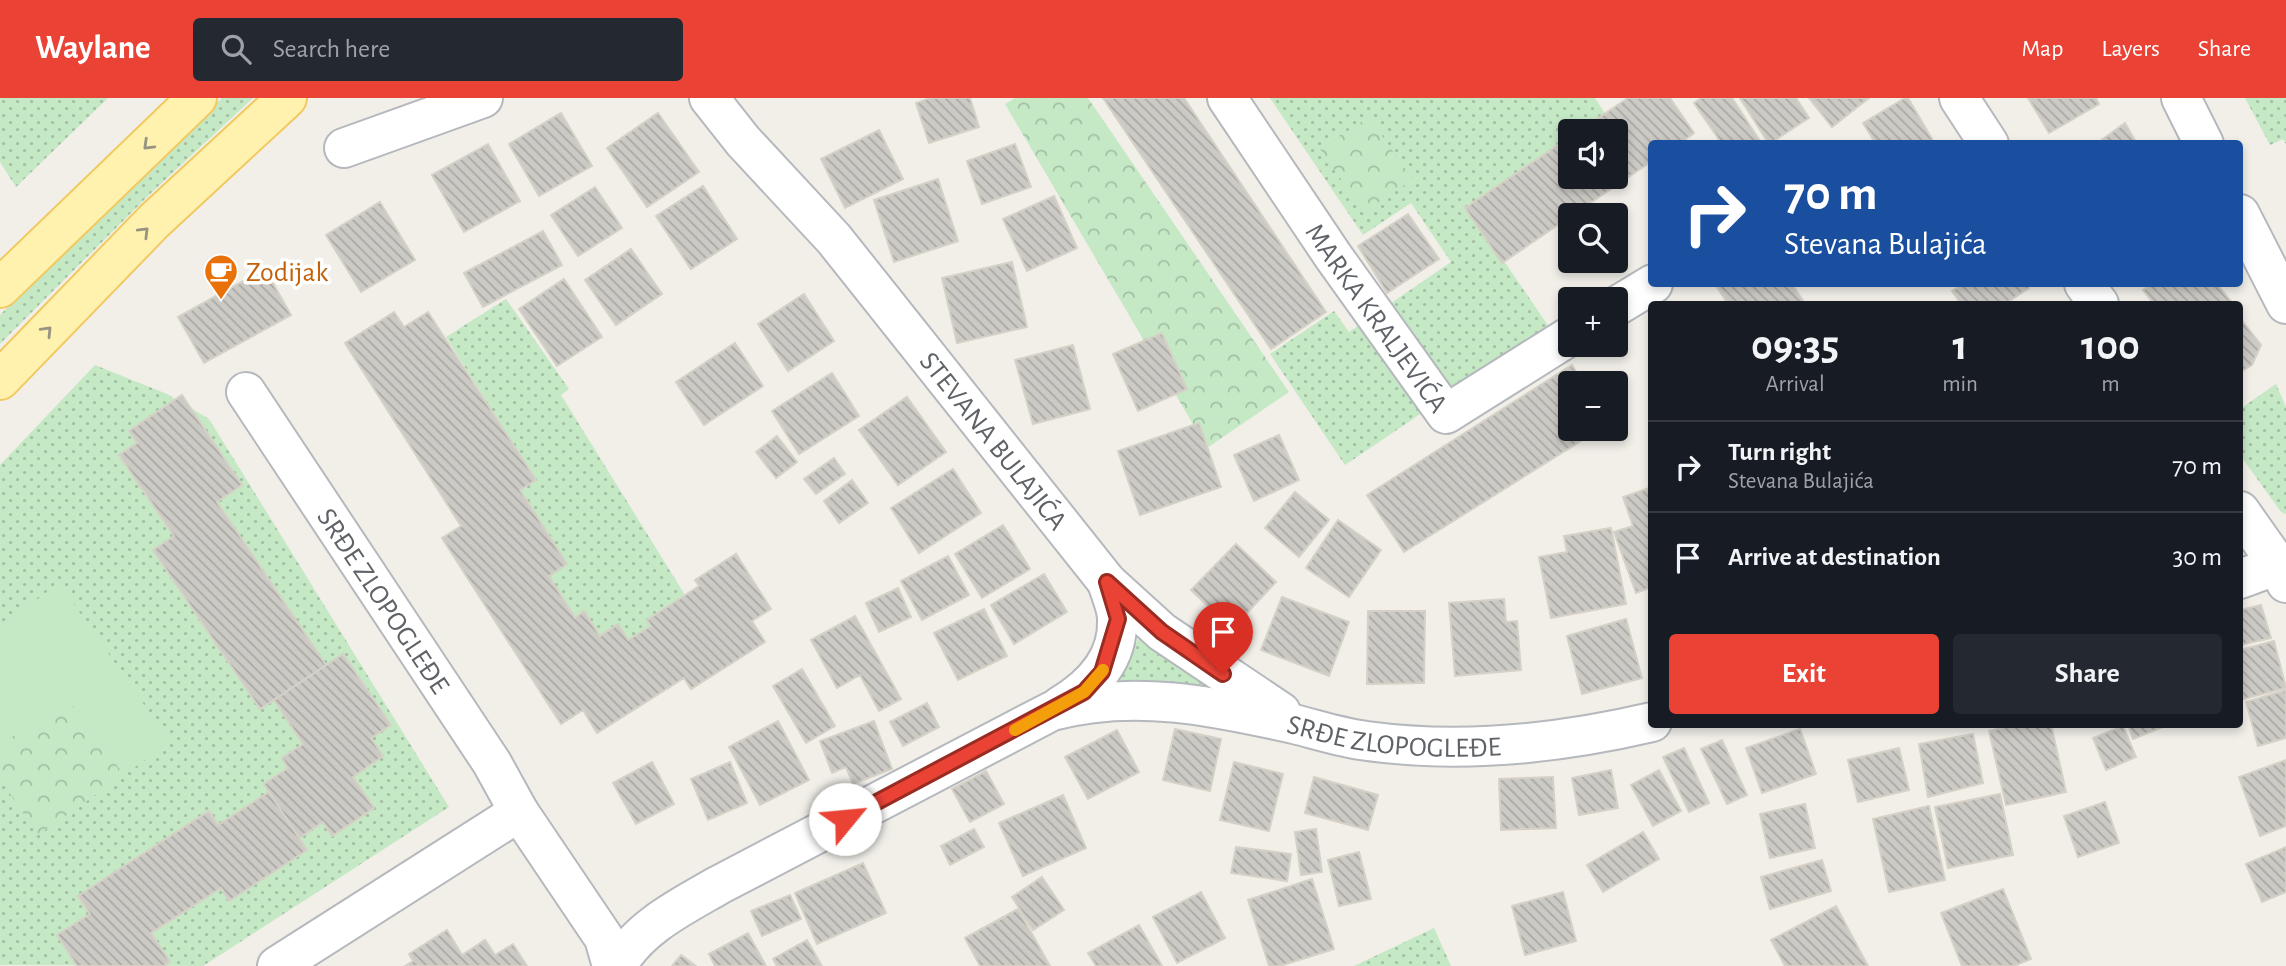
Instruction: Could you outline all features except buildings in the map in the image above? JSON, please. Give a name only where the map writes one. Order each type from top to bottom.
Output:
[{"type":"main road","points":[[0,288],[197,98]]},
{"type":"main road","points":[[0,380],[154,221],[287,98]]},
{"type":"street","points":[[344,148],[483,98]]},
{"type":"street","name":"MARKA KRALJEVIĆA","points":[[1227,98],[1339,265],[1446,414],[1558,344]]},
{"type":"street","points":[[1958,98],[1986,140]]},
{"type":"street","points":[[2181,98],[2202,140]]},
{"type":"street","name":"STEVANA BULAJIĆA","points":[[709,102],[834,239],[1107,582],[1180,645],[1255,697],[1310,728]]},
{"type":"street","points":[[2243,220],[2286,303]]},
{"type":"street","points":[[1628,299],[1648,287]]},
{"type":"street","name":"SRĐE ZLOPOGLEĐE","points":[[246,392],[492,763],[519,812],[604,938],[612,966]]},
{"type":"street","points":[[2243,516],[2283,570],[2243,578]]},
{"type":"street","name":"SRĐE ZLOPOGLEĐE","points":[[618,966],[628,948],[673,912],[1084,692],[1102,672],[1118,619],[1107,582]]},
{"type":"street","name":"SRĐE ZLOPOGLEĐE","points":[[1052,711],[1097,701],[1155,700],[1250,714],[1364,741],[1445,748],[1553,742],[1648,723]]},
{"type":"street","points":[[277,966],[519,812]]},
{"type":"green space","points":[[0,98],[108,98],[16,187],[0,162]]},
{"type":"green space","points":[[222,98],[253,98],[151,193],[0,344],[0,315],[154,159]]},
{"type":"green space","points":[[1015,98],[1088,98],[1289,392],[1207,448],[1005,104]]},
{"type":"green space","points":[[1270,98],[1595,98],[1606,115],[1600,119],[1558,119],[1558,148],[1468,208],[1549,327],[1345,465],[1270,354],[1334,311],[1349,332],[1451,262],[1411,203],[1363,235]]},
{"type":"green space","points":[[2245,98],[2286,98],[2286,144],[2283,139],[2270,145]]},
{"type":"green space","points":[[1369,117],[1413,180],[1363,212],[1320,149]]},
{"type":"green space","points":[[506,299],[569,389],[561,395],[685,595],[647,619],[650,626],[628,640],[618,624],[600,636],[585,611],[575,617],[549,576],[567,564],[520,490],[536,480],[446,337]]},
{"type":"green space","points":[[95,365],[167,394],[209,419],[449,807],[203,966],[0,965],[0,465]]},
{"type":"green space","points":[[2276,384],[2286,407],[2286,514],[2281,512],[2243,459],[2243,407]]},
{"type":"green space","points":[[59,583],[170,742],[124,775],[67,698],[0,745],[0,627]]},
{"type":"green space","points":[[1139,637],[1204,682],[1206,687],[1203,692],[1119,682],[1118,674],[1129,662]]},
{"type":"green space","points":[[67,697],[124,775],[38,835],[0,779],[0,745]]},
{"type":"green space","points":[[1434,928],[1451,966],[1354,966]]},
{"type":"slow traffic","points":[[1015,730],[1084,692],[1103,670]]},
{"type":"place","name":"Zodijak","points":[[221,301]]},
{"type":"route","points":[[845,819],[1084,692],[1102,672],[1111,650],[1118,619],[1107,582],[1162,632],[1223,674]]}]
